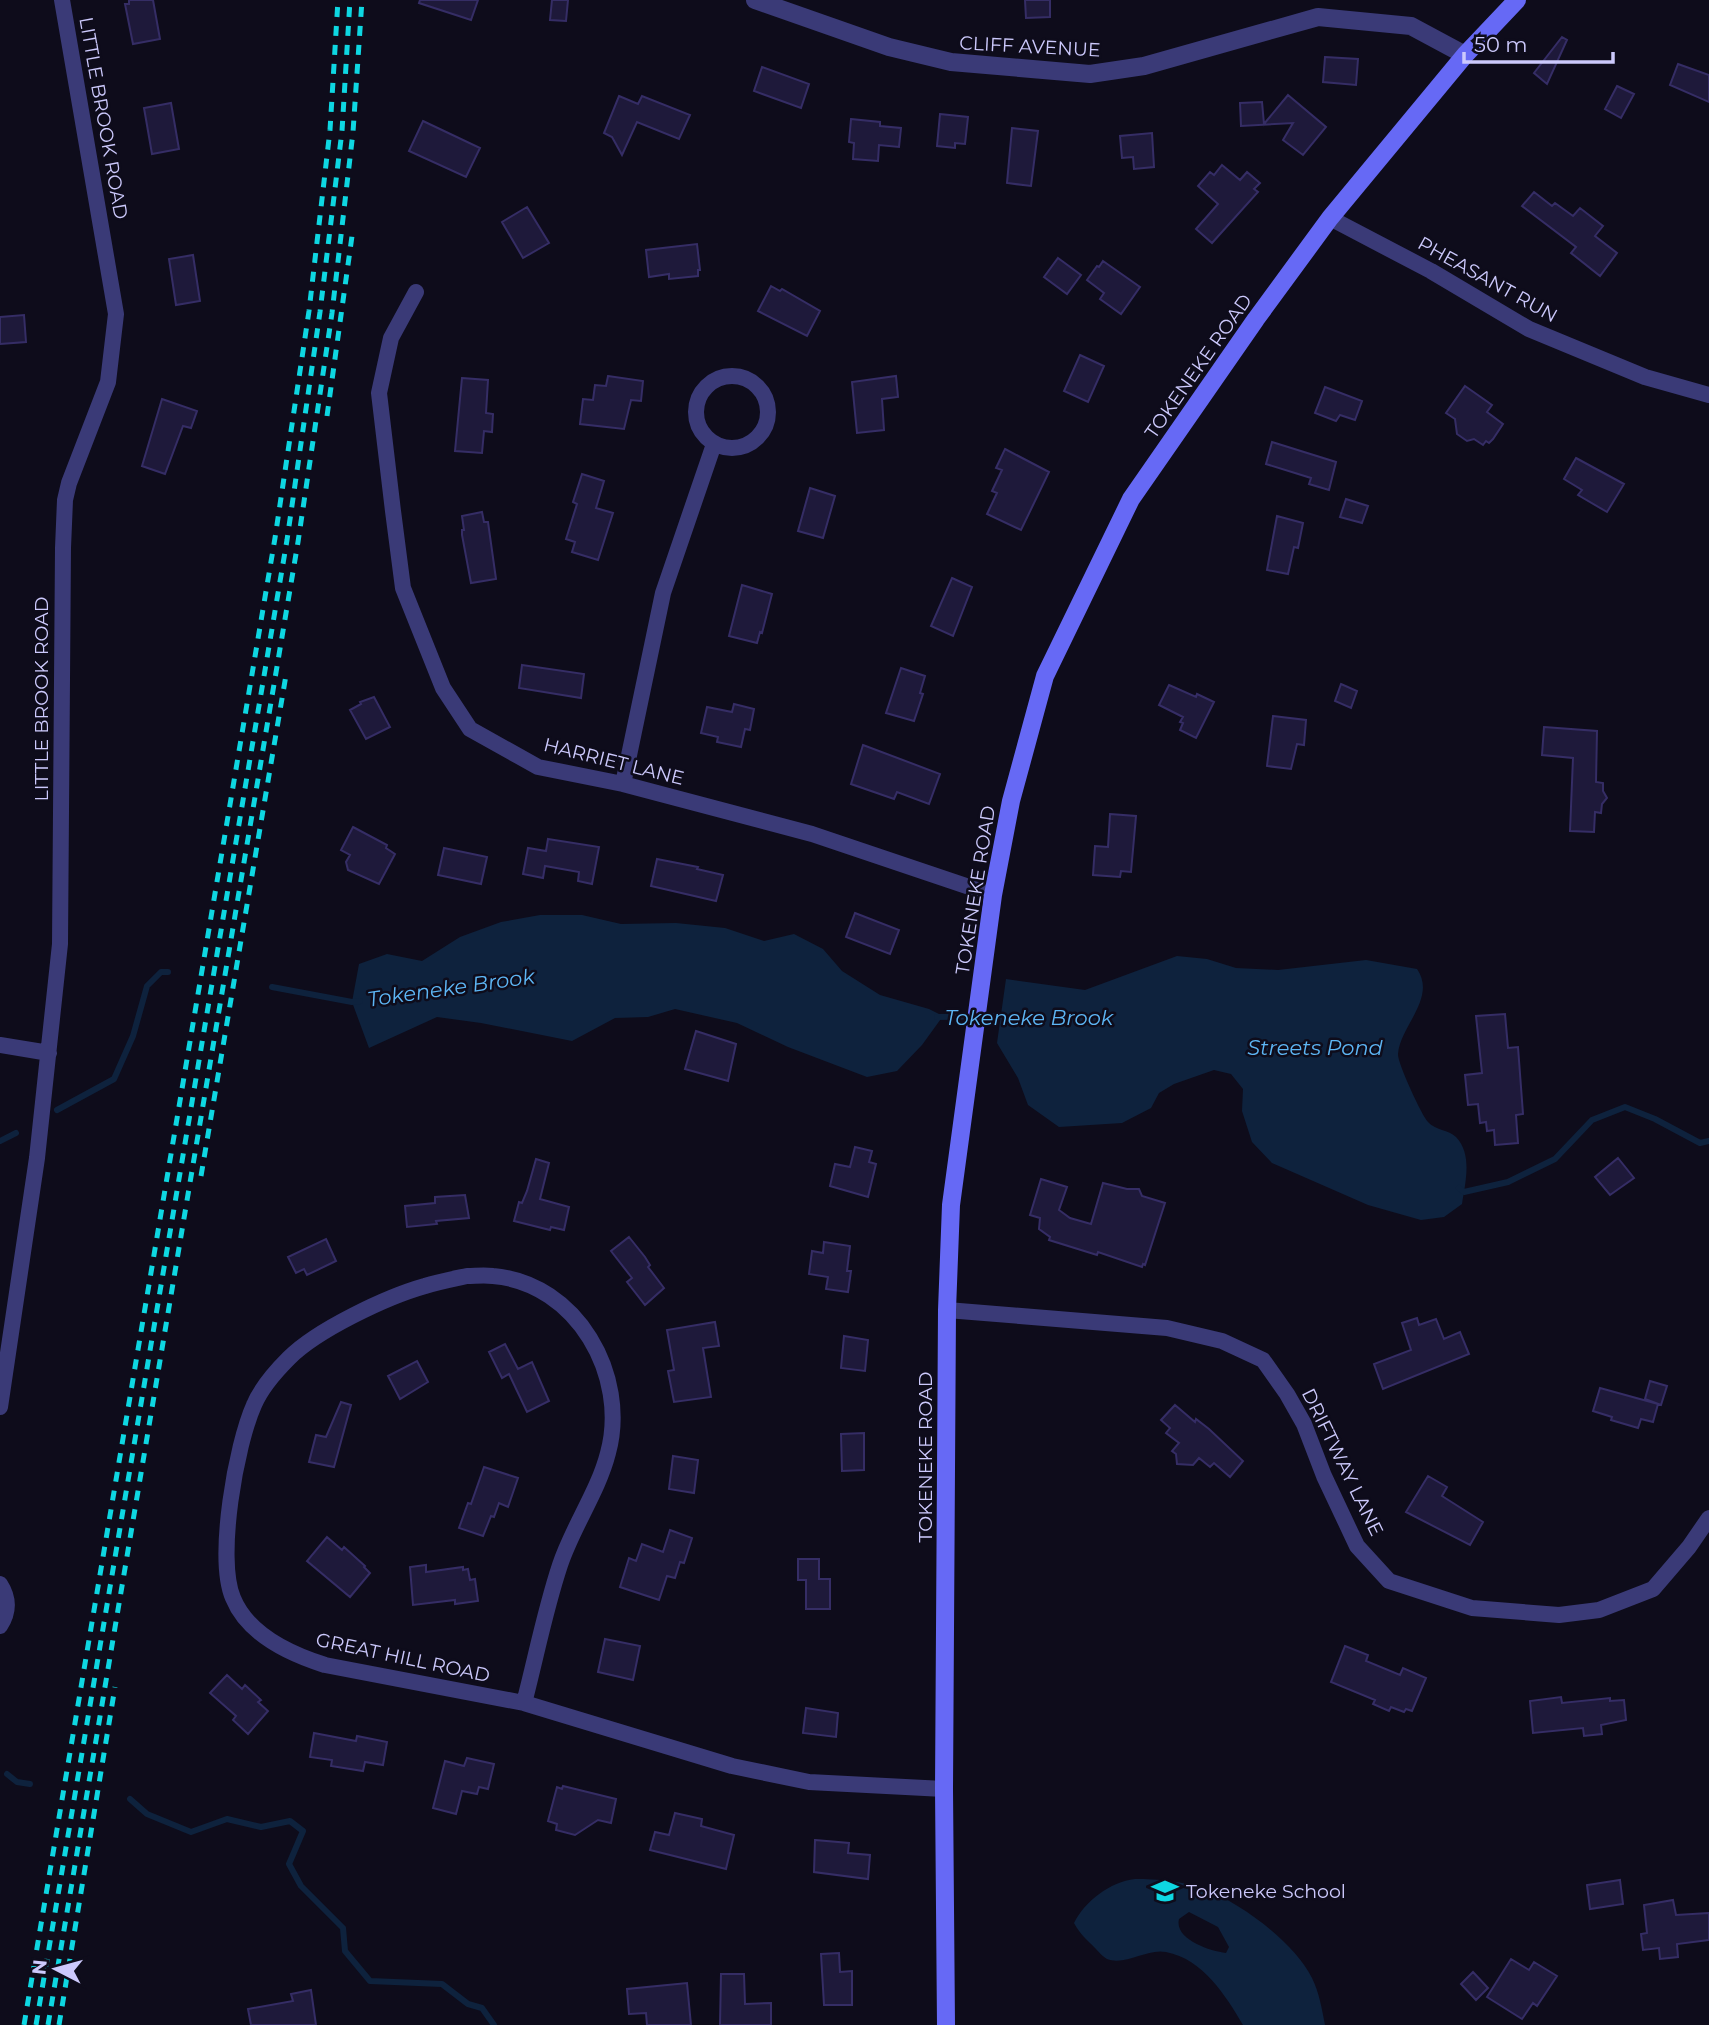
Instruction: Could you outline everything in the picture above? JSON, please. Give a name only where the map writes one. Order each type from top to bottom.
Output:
[{"type":"main road","name":"TOKENEKE ROAD","points":[[946,2025],[944,1789],[947,1310],[951,1205],[993,895],[1011,801],[1045,676],[1131,499],[1256,319],[1330,218],[1465,55],[1517,0]]},
{"type":"street","name":"LITTLE BROOK ROAD","points":[[0,1407],[37,1158],[60,944],[62,574],[65,500],[108,382],[116,314],[62,0]]},
{"type":"street","name":"CLIFF AVENUE","points":[[755,0],[889,47],[951,62],[1090,74],[1144,66],[1318,17],[1411,26],[1465,55]]},
{"type":"street","name":"PHEASANT RUN","points":[[1330,218],[1431,271],[1529,329],[1644,376],[1709,396]]},
{"type":"street","name":"HARRIET LANE","points":[[416,292],[391,338],[379,393],[404,589],[443,688],[470,729],[538,767],[623,784],[812,834],[993,895]]},
{"type":"street","points":[[737,375],[751,379],[768,402],[769,416],[764,430],[755,441],[742,447],[728,448],[714,444],[703,434],[697,421],[696,407],[700,393],[723,376],[737,375]]},
{"type":"street","points":[[623,784],[663,593],[714,444]]},
{"type":"street","points":[[0,1045],[49,1053]]},
{"type":"street","name":"GREAT HILL ROAD","points":[[524,1703],[560,1564],[609,1452],[613,1412],[611,1387],[601,1358],[586,1332],[565,1308],[543,1293],[519,1282],[494,1276],[467,1276],[424,1286],[372,1307],[312,1339],[272,1377],[254,1404],[243,1438],[225,1545],[225,1569],[233,1599],[248,1621],[273,1643],[299,1657],[325,1665],[524,1703],[732,1766],[808,1782],[944,1789]]},
{"type":"street","name":"DRIFTWAY LANE","points":[[947,1310],[1167,1328],[1222,1341],[1263,1360],[1304,1424],[1324,1476],[1357,1546],[1389,1581],[1472,1608],[1559,1615],[1610,1606],[1653,1589],[1689,1547],[1709,1518]]},
{"type":"street","points":[[0,1584],[6,1595],[7,1606],[0,1626]]},
{"type":"water","points":[[540,915],[582,915],[621,924],[676,923],[725,928],[764,941],[794,934],[823,949],[842,971],[880,995],[929,1009],[943,1016],[922,1045],[897,1071],[867,1077],[788,1047],[737,1023],[675,1009],[648,1017],[615,1018],[572,1041],[437,1017],[369,1048],[352,1002],[359,964],[387,954],[422,961],[460,937],[501,922]]},
{"type":"water","name":"Streets Pond","points":[[1177,956],[1207,959],[1236,968],[1278,970],[1366,960],[1417,969],[1423,991],[1400,1043],[1398,1054],[1410,1089],[1428,1122],[1456,1137],[1465,1152],[1466,1178],[1462,1204],[1444,1217],[1421,1220],[1368,1205],[1272,1163],[1252,1142],[1242,1111],[1243,1089],[1231,1074],[1214,1070],[1174,1084],[1159,1093],[1151,1108],[1122,1123],[1059,1127],[1028,1105],[1018,1078],[997,1043],[1006,979],[1085,990]]},
{"type":"water","points":[[1161,1880],[1196,1886],[1219,1895],[1250,1914],[1280,1938],[1304,1964],[1317,1989],[1325,2025],[1243,2025],[1212,1980],[1191,1962],[1179,1956],[1159,1951],[1122,1960],[1105,1958],[1074,1923],[1085,1907],[1099,1894],[1126,1881]],"holes":[[[1189,1912],[1218,1927],[1229,1947],[1226,1953],[1202,1947],[1187,1938],[1179,1926],[1179,1919]]]},
{"type":"building","points":[[129,0],[153,0],[160,39],[133,44],[125,4],[129,4]]},
{"type":"building","points":[[420,0],[478,0],[471,20],[419,3]]},
{"type":"building","points":[[552,0],[568,0],[566,21],[550,20]]},
{"type":"building","points":[[1025,0],[1050,0],[1050,17],[1026,18]]},
{"type":"building","points":[[1562,37],[1567,40],[1547,84],[1534,73]]},
{"type":"building","points":[[1325,57],[1358,59],[1356,85],[1323,82]]},
{"type":"building","points":[[1678,64],[1709,75],[1709,102],[1670,85]]},
{"type":"building","points":[[762,67],[809,84],[801,108],[754,91]]},
{"type":"building","points":[[1617,86],[1634,94],[1621,118],[1605,109]]},
{"type":"building","points":[[1288,95],[1326,127],[1303,155],[1283,140],[1293,123],[1241,126],[1240,103],[1262,102],[1264,124]]},
{"type":"building","points":[[619,96],[638,104],[642,96],[690,115],[679,139],[637,122],[622,155],[612,137],[604,133]]},
{"type":"building","points":[[171,103],[179,149],[152,154],[144,108]]},
{"type":"building","points":[[940,114],[968,117],[965,144],[955,143],[955,148],[937,146]]},
{"type":"building","points":[[851,119],[880,122],[880,126],[901,128],[899,147],[879,145],[878,161],[853,159],[854,143],[849,142]]},
{"type":"building","points":[[423,121],[480,148],[466,177],[409,151]]},
{"type":"building","points":[[1012,128],[1038,131],[1031,186],[1007,183]]},
{"type":"building","points":[[1152,133],[1154,167],[1134,169],[1133,157],[1122,158],[1120,136]]},
{"type":"building","points":[[1222,165],[1240,180],[1247,172],[1260,183],[1254,189],[1258,192],[1212,243],[1196,229],[1218,204],[1198,186],[1210,172],[1214,175]]},
{"type":"building","points":[[1534,192],[1552,206],[1555,203],[1573,216],[1580,208],[1603,226],[1595,236],[1617,253],[1600,276],[1571,253],[1576,247],[1522,206]]},
{"type":"building","points":[[527,207],[549,243],[523,258],[502,222]]},
{"type":"building","points":[[697,244],[700,270],[698,276],[669,279],[669,274],[649,277],[646,250]]},
{"type":"building","points":[[193,255],[200,301],[176,305],[169,259]]},
{"type":"building","points":[[1058,258],[1081,275],[1067,294],[1044,277]]},
{"type":"building","points":[[1103,261],[1140,287],[1121,314],[1100,299],[1104,293],[1087,280]]},
{"type":"building","points":[[771,286],[780,291],[782,289],[820,311],[807,336],[758,311]]},
{"type":"building","points":[[24,315],[26,342],[0,344],[0,317]]},
{"type":"building","points":[[1080,355],[1104,366],[1088,402],[1064,391]]},
{"type":"building","points":[[608,376],[643,381],[641,401],[631,400],[624,429],[580,424],[583,399],[593,400],[595,385],[606,386]]},
{"type":"building","points":[[896,376],[898,397],[882,399],[884,430],[857,433],[852,382]]},
{"type":"building","points":[[462,378],[488,380],[486,413],[493,414],[492,432],[484,431],[482,453],[455,451]]},
{"type":"building","points":[[1465,386],[1492,405],[1487,412],[1503,424],[1489,443],[1486,441],[1483,445],[1474,439],[1467,441],[1457,434],[1455,419],[1446,413]]},
{"type":"building","points":[[1325,387],[1362,401],[1355,420],[1340,415],[1336,421],[1315,413]]},
{"type":"building","points":[[162,399],[197,411],[191,428],[183,426],[165,474],[142,466]]},
{"type":"building","points":[[1272,442],[1336,462],[1329,490],[1309,484],[1311,478],[1266,464]]},
{"type":"building","points":[[1005,449],[1049,472],[1021,530],[987,514],[997,493],[992,491],[1002,470],[996,468]]},
{"type":"building","points":[[1576,458],[1624,484],[1607,512],[1578,495],[1582,490],[1564,479]]},
{"type":"building","points":[[582,474],[604,481],[596,508],[613,513],[598,560],[572,552],[575,542],[566,539],[577,504],[573,502]]},
{"type":"building","points":[[810,488],[835,496],[823,538],[798,531]]},
{"type":"building","points":[[1346,499],[1368,506],[1362,523],[1340,517]]},
{"type":"building","points":[[482,512],[484,522],[488,522],[496,579],[471,583],[462,535],[462,516]]},
{"type":"building","points":[[1277,516],[1303,523],[1298,548],[1294,547],[1288,574],[1267,570]]},
{"type":"building","points":[[952,578],[972,587],[953,636],[931,626]]},
{"type":"building","points":[[742,585],[772,594],[757,643],[729,636]]},
{"type":"building","points":[[522,665],[584,674],[581,698],[519,688]]},
{"type":"building","points":[[901,668],[925,676],[920,693],[923,694],[914,721],[886,713]]},
{"type":"building","points":[[1341,684],[1357,691],[1351,708],[1335,701]]},
{"type":"building","points":[[1169,685],[1214,702],[1196,738],[1180,730],[1183,717],[1159,705]]},
{"type":"building","points":[[374,697],[390,727],[366,739],[350,710],[361,704],[360,702]]},
{"type":"building","points":[[734,704],[754,709],[750,730],[745,729],[741,747],[717,742],[718,737],[701,733],[707,707],[732,712]]},
{"type":"building","points":[[1273,716],[1306,720],[1304,745],[1297,744],[1291,769],[1267,766]]},
{"type":"building","points":[[1544,727],[1597,731],[1596,782],[1603,783],[1607,798],[1602,804],[1601,813],[1595,812],[1594,832],[1570,831],[1573,758],[1542,755]]},
{"type":"building","points":[[863,745],[940,774],[929,804],[897,792],[894,799],[851,784]]},
{"type":"building","points":[[1110,814],[1136,816],[1131,872],[1121,871],[1120,877],[1093,875],[1095,846],[1108,847]]},
{"type":"building","points":[[353,827],[387,845],[386,848],[395,854],[379,884],[348,870],[346,862],[350,855],[341,850]]},
{"type":"building","points":[[548,839],[599,847],[592,884],[578,881],[579,872],[545,866],[543,878],[523,874],[528,848],[546,851]]},
{"type":"building","points":[[444,848],[487,857],[481,884],[438,875]]},
{"type":"building","points":[[657,859],[723,875],[716,901],[651,886]]},
{"type":"building","points":[[855,913],[899,930],[890,954],[846,937]]},
{"type":"building","points":[[1505,1014],[1508,1048],[1518,1047],[1523,1114],[1516,1115],[1518,1143],[1495,1145],[1494,1130],[1487,1131],[1486,1122],[1480,1123],[1478,1104],[1468,1105],[1465,1075],[1482,1073],[1476,1016]]},
{"type":"building","points":[[696,1031],[736,1044],[728,1081],[685,1069]]},
{"type":"building","points":[[855,1147],[872,1151],[869,1162],[876,1164],[868,1197],[830,1186],[835,1164],[850,1167]]},
{"type":"building","points":[[1618,1158],[1634,1178],[1610,1195],[1595,1177]]},
{"type":"building","points":[[536,1159],[549,1163],[540,1199],[569,1207],[564,1230],[551,1227],[550,1230],[514,1221],[519,1202],[522,1203],[527,1191]]},
{"type":"building","points":[[1041,1179],[1067,1187],[1059,1210],[1070,1218],[1091,1224],[1103,1183],[1139,1189],[1142,1196],[1165,1203],[1145,1265],[1142,1267],[1098,1252],[1097,1255],[1049,1240],[1050,1237],[1039,1229],[1040,1218],[1030,1215]]},
{"type":"building","points":[[465,1195],[469,1218],[407,1227],[405,1206],[435,1203],[435,1197]]},
{"type":"building","points":[[629,1237],[664,1288],[645,1305],[627,1282],[632,1278],[611,1251]]},
{"type":"building","points":[[326,1239],[336,1261],[307,1275],[304,1269],[296,1273],[288,1257]]},
{"type":"building","points":[[824,1242],[850,1246],[848,1292],[826,1289],[828,1277],[809,1274],[812,1251],[823,1253]]},
{"type":"building","points":[[1417,1318],[1419,1325],[1436,1319],[1444,1339],[1460,1332],[1469,1354],[1383,1389],[1374,1364],[1411,1350],[1402,1323]]},
{"type":"building","points":[[715,1322],[719,1346],[703,1348],[711,1397],[674,1402],[668,1371],[674,1370],[667,1330]]},
{"type":"building","points":[[844,1336],[868,1340],[865,1371],[841,1368]]},
{"type":"building","points":[[505,1344],[518,1369],[532,1362],[549,1401],[527,1412],[509,1374],[502,1378],[489,1352]]},
{"type":"building","points":[[417,1361],[428,1382],[400,1399],[388,1376]]},
{"type":"building","points":[[1650,1381],[1667,1386],[1661,1405],[1645,1399]]},
{"type":"building","points":[[1600,1388],[1658,1404],[1653,1422],[1641,1419],[1638,1428],[1593,1411]]},
{"type":"building","points":[[341,1402],[351,1405],[334,1467],[309,1462],[316,1435],[326,1437]]},
{"type":"building","points":[[1175,1405],[1195,1422],[1196,1419],[1209,1429],[1243,1461],[1230,1477],[1214,1463],[1210,1467],[1199,1458],[1193,1465],[1177,1464],[1176,1454],[1172,1451],[1179,1443],[1166,1433],[1170,1428],[1161,1420]]},
{"type":"building","points":[[864,1433],[864,1470],[842,1471],[841,1434]]},
{"type":"building","points":[[673,1456],[698,1460],[694,1493],[669,1489]]},
{"type":"building","points":[[484,1467],[518,1478],[508,1507],[499,1503],[483,1536],[459,1528]]},
{"type":"building","points":[[1428,1476],[1447,1487],[1442,1496],[1483,1522],[1470,1545],[1406,1512]]},
{"type":"building","points":[[670,1530],[692,1538],[684,1563],[680,1562],[675,1578],[667,1576],[659,1600],[620,1587],[629,1558],[636,1561],[642,1544],[663,1552]]},
{"type":"building","points":[[327,1537],[342,1550],[344,1547],[370,1573],[350,1597],[307,1561]]},
{"type":"building","points":[[798,1559],[819,1559],[819,1579],[830,1579],[830,1609],[806,1609],[806,1580],[798,1580]]},
{"type":"building","points":[[426,1565],[426,1572],[463,1567],[463,1570],[468,1569],[470,1580],[475,1579],[478,1601],[455,1604],[455,1600],[413,1605],[410,1567]]},
{"type":"building","points":[[605,1639],[640,1646],[633,1680],[598,1672]]},
{"type":"building","points":[[1345,1646],[1368,1655],[1366,1661],[1400,1675],[1403,1668],[1426,1678],[1412,1711],[1406,1709],[1404,1712],[1391,1707],[1389,1711],[1373,1704],[1375,1700],[1331,1682]]},
{"type":"building","points":[[227,1675],[242,1689],[245,1685],[268,1711],[248,1734],[233,1720],[236,1716],[210,1693]]},
{"type":"building","points":[[1561,1697],[1562,1703],[1610,1698],[1610,1701],[1624,1700],[1626,1720],[1601,1725],[1602,1734],[1584,1736],[1583,1728],[1533,1733],[1530,1701]]},
{"type":"building","points":[[806,1708],[838,1713],[836,1737],[803,1733]]},
{"type":"building","points":[[314,1733],[356,1741],[357,1736],[387,1742],[383,1765],[365,1762],[363,1771],[331,1766],[332,1760],[310,1757]]},
{"type":"building","points":[[467,1758],[494,1764],[488,1789],[479,1787],[477,1794],[462,1791],[456,1814],[433,1808],[445,1761],[464,1766]]},
{"type":"building","points":[[563,1786],[616,1799],[611,1823],[598,1820],[575,1835],[556,1830],[557,1824],[548,1821],[557,1787],[562,1789]]},
{"type":"building","points":[[675,1813],[702,1819],[701,1826],[734,1835],[726,1869],[650,1850],[655,1832],[669,1835]]},
{"type":"building","points":[[815,1840],[849,1843],[848,1853],[870,1855],[868,1879],[814,1872]]},
{"type":"building","points":[[1620,1880],[1623,1904],[1590,1909],[1587,1885]]},
{"type":"building","points":[[1673,1900],[1676,1915],[1709,1913],[1709,1940],[1677,1944],[1678,1957],[1660,1959],[1659,1948],[1643,1950],[1641,1934],[1647,1933],[1644,1905]]},
{"type":"building","points":[[839,1953],[840,1972],[852,1971],[852,2005],[824,2005],[821,1954]]},
{"type":"building","points":[[1511,1959],[1529,1970],[1534,1962],[1557,1976],[1537,2006],[1533,2003],[1522,2019],[1487,1997]]},
{"type":"building","points":[[1473,1972],[1488,1988],[1476,2000],[1461,1984]]},
{"type":"building","points":[[721,1974],[744,1974],[745,2004],[771,2003],[771,2025],[720,2025]]},
{"type":"building","points":[[687,1983],[691,2025],[647,2025],[646,2013],[629,2014],[627,1989]]},
{"type":"building","points":[[311,1990],[316,2025],[251,2025],[248,2009],[293,2001],[291,1994]]},
{"type":"waterway","name":"Tokeneke Brook","points":[[57,1110],[114,1079],[133,1036],[147,986],[161,972],[168,972]]},
{"type":"waterway","name":"Tokeneke Brook","points":[[272,987],[352,1002],[360,1001]]},
{"type":"waterway","name":"Tokeneke Brook","points":[[937,1017],[1007,1016]]},
{"type":"waterway","name":"Tokeneke Brook","points":[[1459,1188],[1464,1192],[1508,1182],[1555,1159],[1592,1120],[1625,1107],[1655,1119],[1700,1143],[1709,1141]]},
{"type":"waterway","name":"Tokeneke Brook","points":[[0,1141],[16,1133]]},
{"type":"waterway","points":[[7,1774],[17,1782],[30,1784]]},
{"type":"waterway","points":[[130,1799],[147,1814],[191,1832],[227,1819],[261,1827],[290,1821],[303,1831],[289,1864],[301,1886],[343,1928],[345,1951],[370,1981],[442,1984],[468,2004],[482,2008],[494,2025]]},
{"type":"railway","points":[[24,2025],[275,538],[309,311],[330,130],[338,0]]},
{"type":"railway","points":[[36,2025],[287,540],[320,312],[342,131],[350,0]]},
{"type":"railway","points":[[48,2025],[298,542],[332,313],[353,132],[362,0]]},
{"type":"railway","points":[[327,416],[352,236]]},
{"type":"railway","points":[[201,1176],[286,675]]},
{"type":"railway","points":[[59,2025],[115,1687]]},
{"type":"place","name":"Tokeneke School","points":[[1165,1891]]}]
